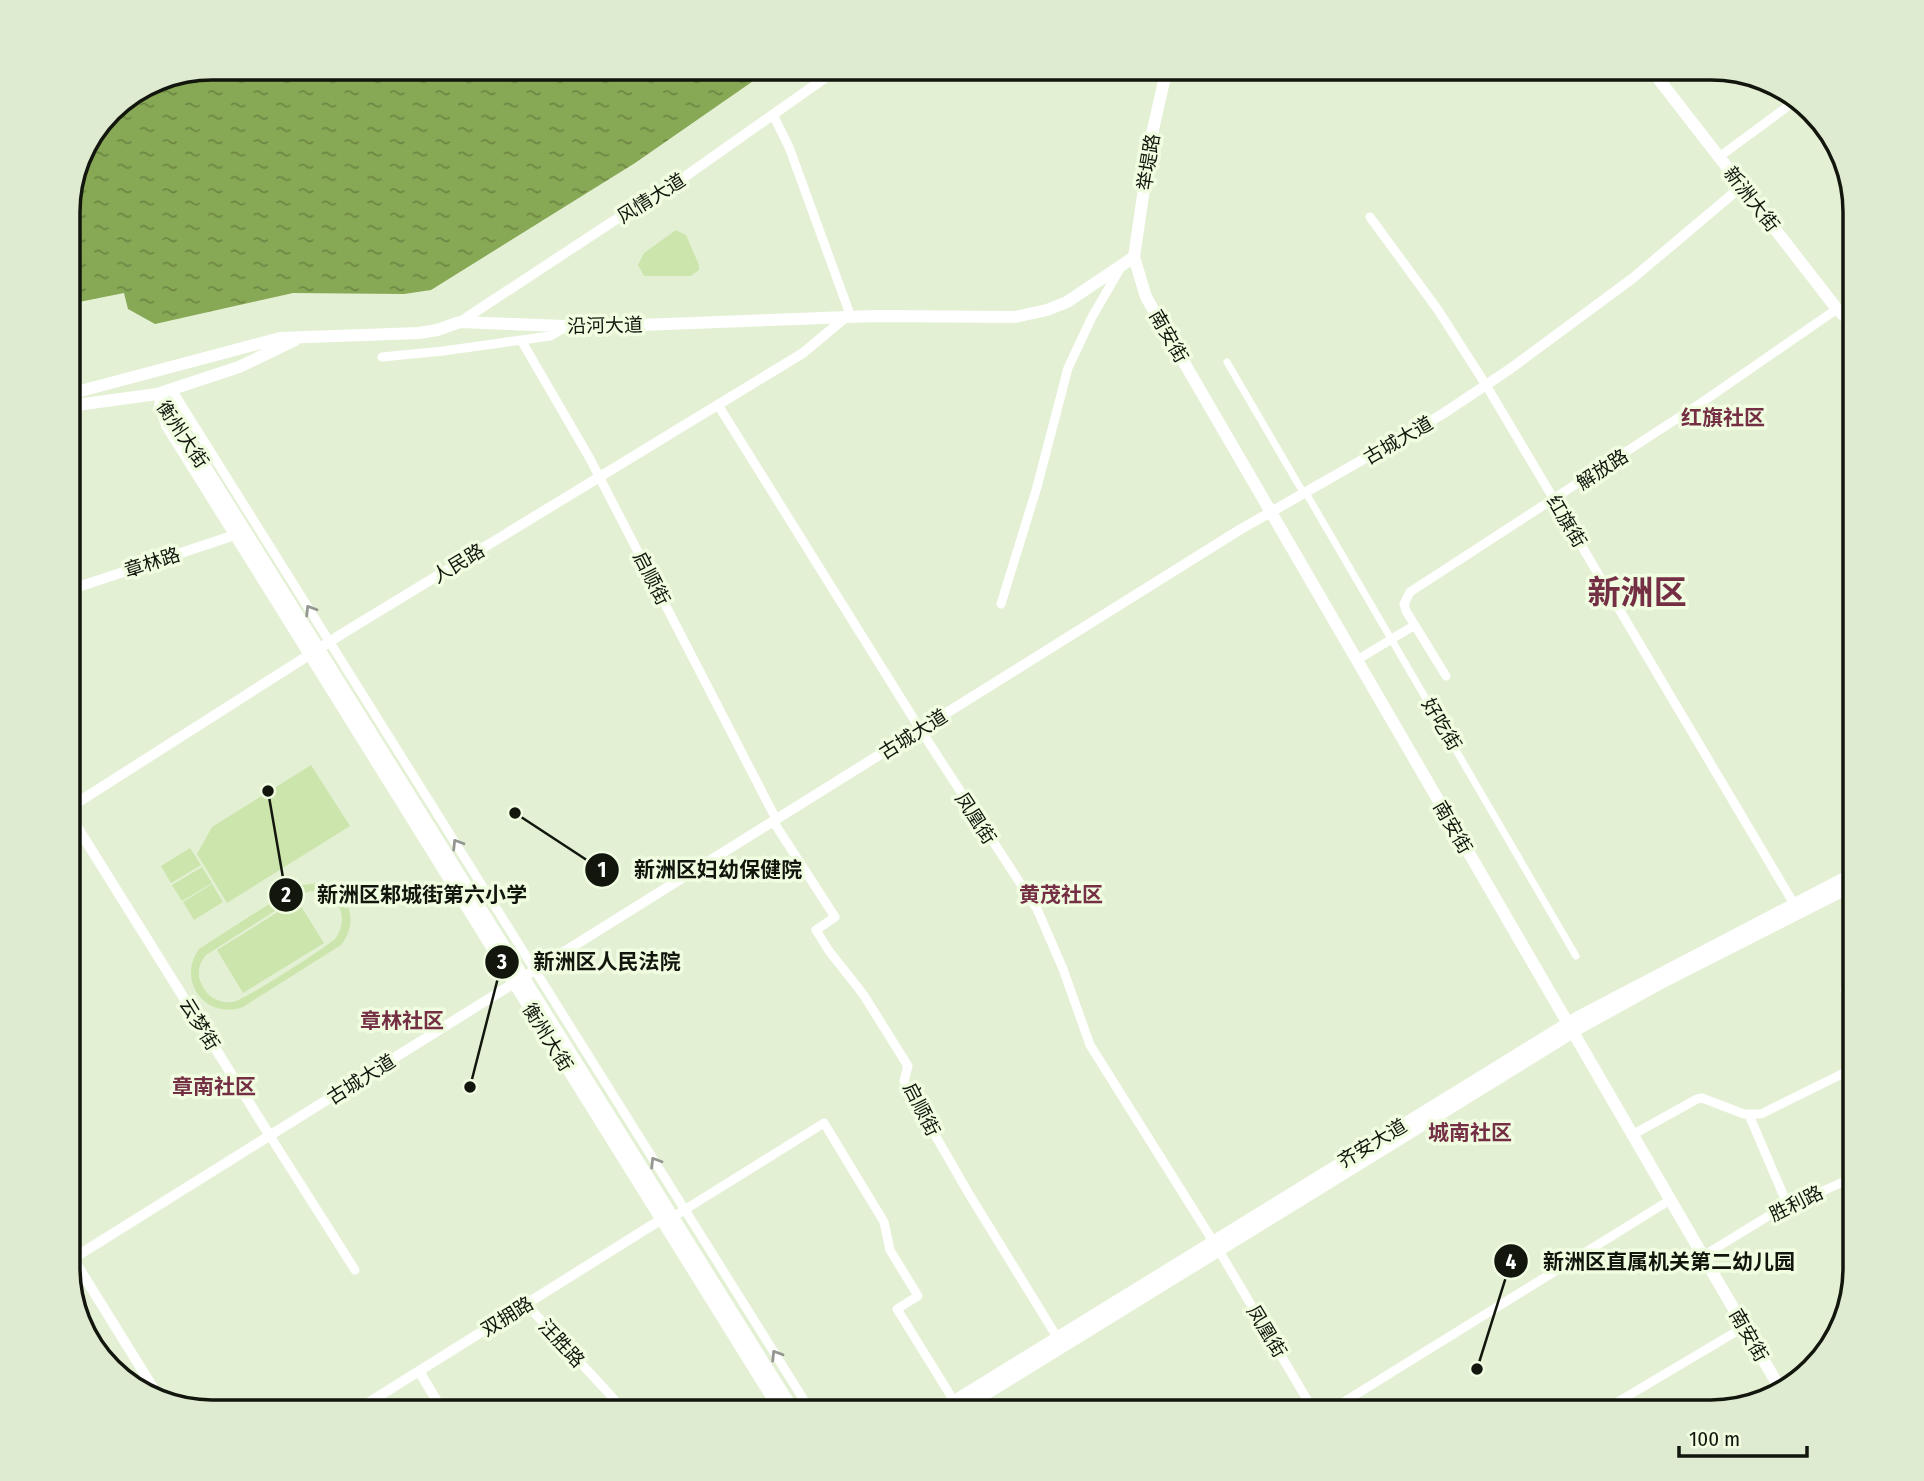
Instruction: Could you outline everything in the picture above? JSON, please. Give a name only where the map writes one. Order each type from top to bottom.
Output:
[{"type":"main road","name":"举堤路","points":[[1134,257],[1152,134],[1166,80]]},
{"type":"main road","name":"新洲大街","points":[[1659,80],[1843,315]]},
{"type":"main road","name":"沿河大道","points":[[81,391],[281,338],[419,333],[460,322],[568,326],[849,317],[1025,315],[1067,302],[1134,257]]},
{"type":"main road","name":"南安街","points":[[1134,257],[1146,298],[1777,1383]]},
{"type":"main road","points":[[81,404],[172,390],[239,368],[302,337]]},
{"type":"main road","name":"衡州大街","points":[[157,394],[167,425],[235,535],[314,652]]},
{"type":"main road","name":"衡州大街","points":[[157,394],[176,419],[314,652],[667,1218],[774,1400]]},
{"type":"main road","name":"齐安大道","points":[[965,1400],[1647,979],[1843,879]]},
{"type":"main road","name":"齐安大道","points":[[1570,1028],[1843,891]]},
{"type":"main road","name":"衡州大街","points":[[667,1218],[786,1400]]},
{"type":"main road","name":"齐安大道","points":[[964,1400],[1057,1337],[1215,1245]]},
{"type":"street","name":"风情大道","points":[[460,322],[612,222],[666,190],[822,80]]},
{"type":"street","points":[[1719,157],[1789,106]]},
{"type":"street","points":[[773,115],[789,147],[849,317]]},
{"type":"street","name":"古城大道","points":[[81,1250],[270,1136],[1241,529],[1441,415],[1633,278],[1742,186]]},
{"type":"street","name":"红旗街","points":[[1370,218],[1438,310],[1486,385],[1794,904]]},
{"type":"street","points":[[1001,604],[1037,487],[1068,368],[1121,265]]},
{"type":"street","name":"解放路","points":[[1446,676],[1404,604],[1413,590],[1702,403],[1837,309]]},
{"type":"street","name":"人民路","points":[[81,800],[314,652],[803,353],[849,317]]},
{"type":"street","points":[[382,357],[550,336],[568,326]]},
{"type":"street","name":"启顺街","points":[[521,340],[600,477],[775,820],[835,917],[816,930],[863,994],[908,1066],[904,1082],[1057,1337]]},
{"type":"street","name":"好吃街","points":[[1227,362],[1576,956]]},
{"type":"street","points":[[172,390],[804,1400]]},
{"type":"street","name":"凤凰街","points":[[718,405],[920,729],[1037,909],[1063,969],[1090,1045],[1215,1245],[1307,1400]]},
{"type":"street","name":"章林路","points":[[81,586],[235,535]]},
{"type":"street","points":[[1357,660],[1415,625]]},
{"type":"street","name":"云梦街","points":[[81,833],[355,1270]]},
{"type":"street","points":[[1632,1135],[1697,1099],[1702,1098],[1749,1115],[1768,1111],[1843,1074]]},
{"type":"street","points":[[1749,1115],[1788,1206]]},
{"type":"street","name":"双拥路","points":[[373,1400],[824,1123],[884,1222],[890,1250],[918,1296],[897,1309],[950,1400]]},
{"type":"street","name":"胜利路","points":[[1703,1256],[1788,1206],[1843,1182]]},
{"type":"street","points":[[1347,1400],[1670,1200]]},
{"type":"street","points":[[81,1274],[152,1386]]},
{"type":"street","name":"汪胜路","points":[[526,1304],[615,1400]]},
{"type":"street","points":[[1621,1400],[1744,1327]]},
{"type":"street","points":[[419,1371],[436,1400]]},
{"type":"shaded area","points":[[676,230],[686,235],[699,270],[691,276],[644,276],[638,265],[644,253]]},
{"type":"shaded area","points":[[311,765],[350,826],[227,903],[197,854],[212,827]]},
{"type":"shaded area","points":[[190,848],[201,865],[171,883],[161,866]]},
{"type":"shaded area","points":[[202,867],[212,883],[182,901],[172,885]]},
{"type":"shaded area","points":[[317,883],[337,891],[343,898],[348,906],[350,925],[341,945],[243,1007],[230,1010],[207,1003],[198,995],[191,973],[199,949],[297,886]],"holes":[[[320,892],[335,901],[342,915],[340,931],[335,939],[241,999],[223,1002],[207,993],[199,973],[206,955],[301,894]]]},
{"type":"shaded area","points":[[212,884],[223,902],[194,920],[183,902]]},
{"type":"shaded area","points":[[297,900],[324,943],[243,993],[217,950]]},
{"type":"water","points":[[212,80],[755,80],[635,163],[431,290],[404,294],[293,293],[155,324],[128,309],[124,293],[81,302],[83,187],[98,146],[113,125],[146,98],[170,88]]},
{"type":"place","name":"新洲区邾城街第六小学","points":[[268,791]]},
{"type":"place","name":"新洲区妇幼保健院","points":[[515,813]]},
{"type":"place","name":"新洲区人民法院","points":[[470,1087]]},
{"type":"place","name":"新洲区直属机关第二幼儿园","points":[[1477,1369]]},
{"type":"district","name":"红旗社区","points":[[1723,418]]},
{"type":"district","name":"新洲区","points":[[1637,592]]},
{"type":"district","name":"黄茂社区","points":[[1061,895]]},
{"type":"district","name":"章林社区","points":[[402,1021]]},
{"type":"district","name":"章南社区","points":[[214,1087]]},
{"type":"district","name":"城南社区","points":[[1470,1133]]}]
